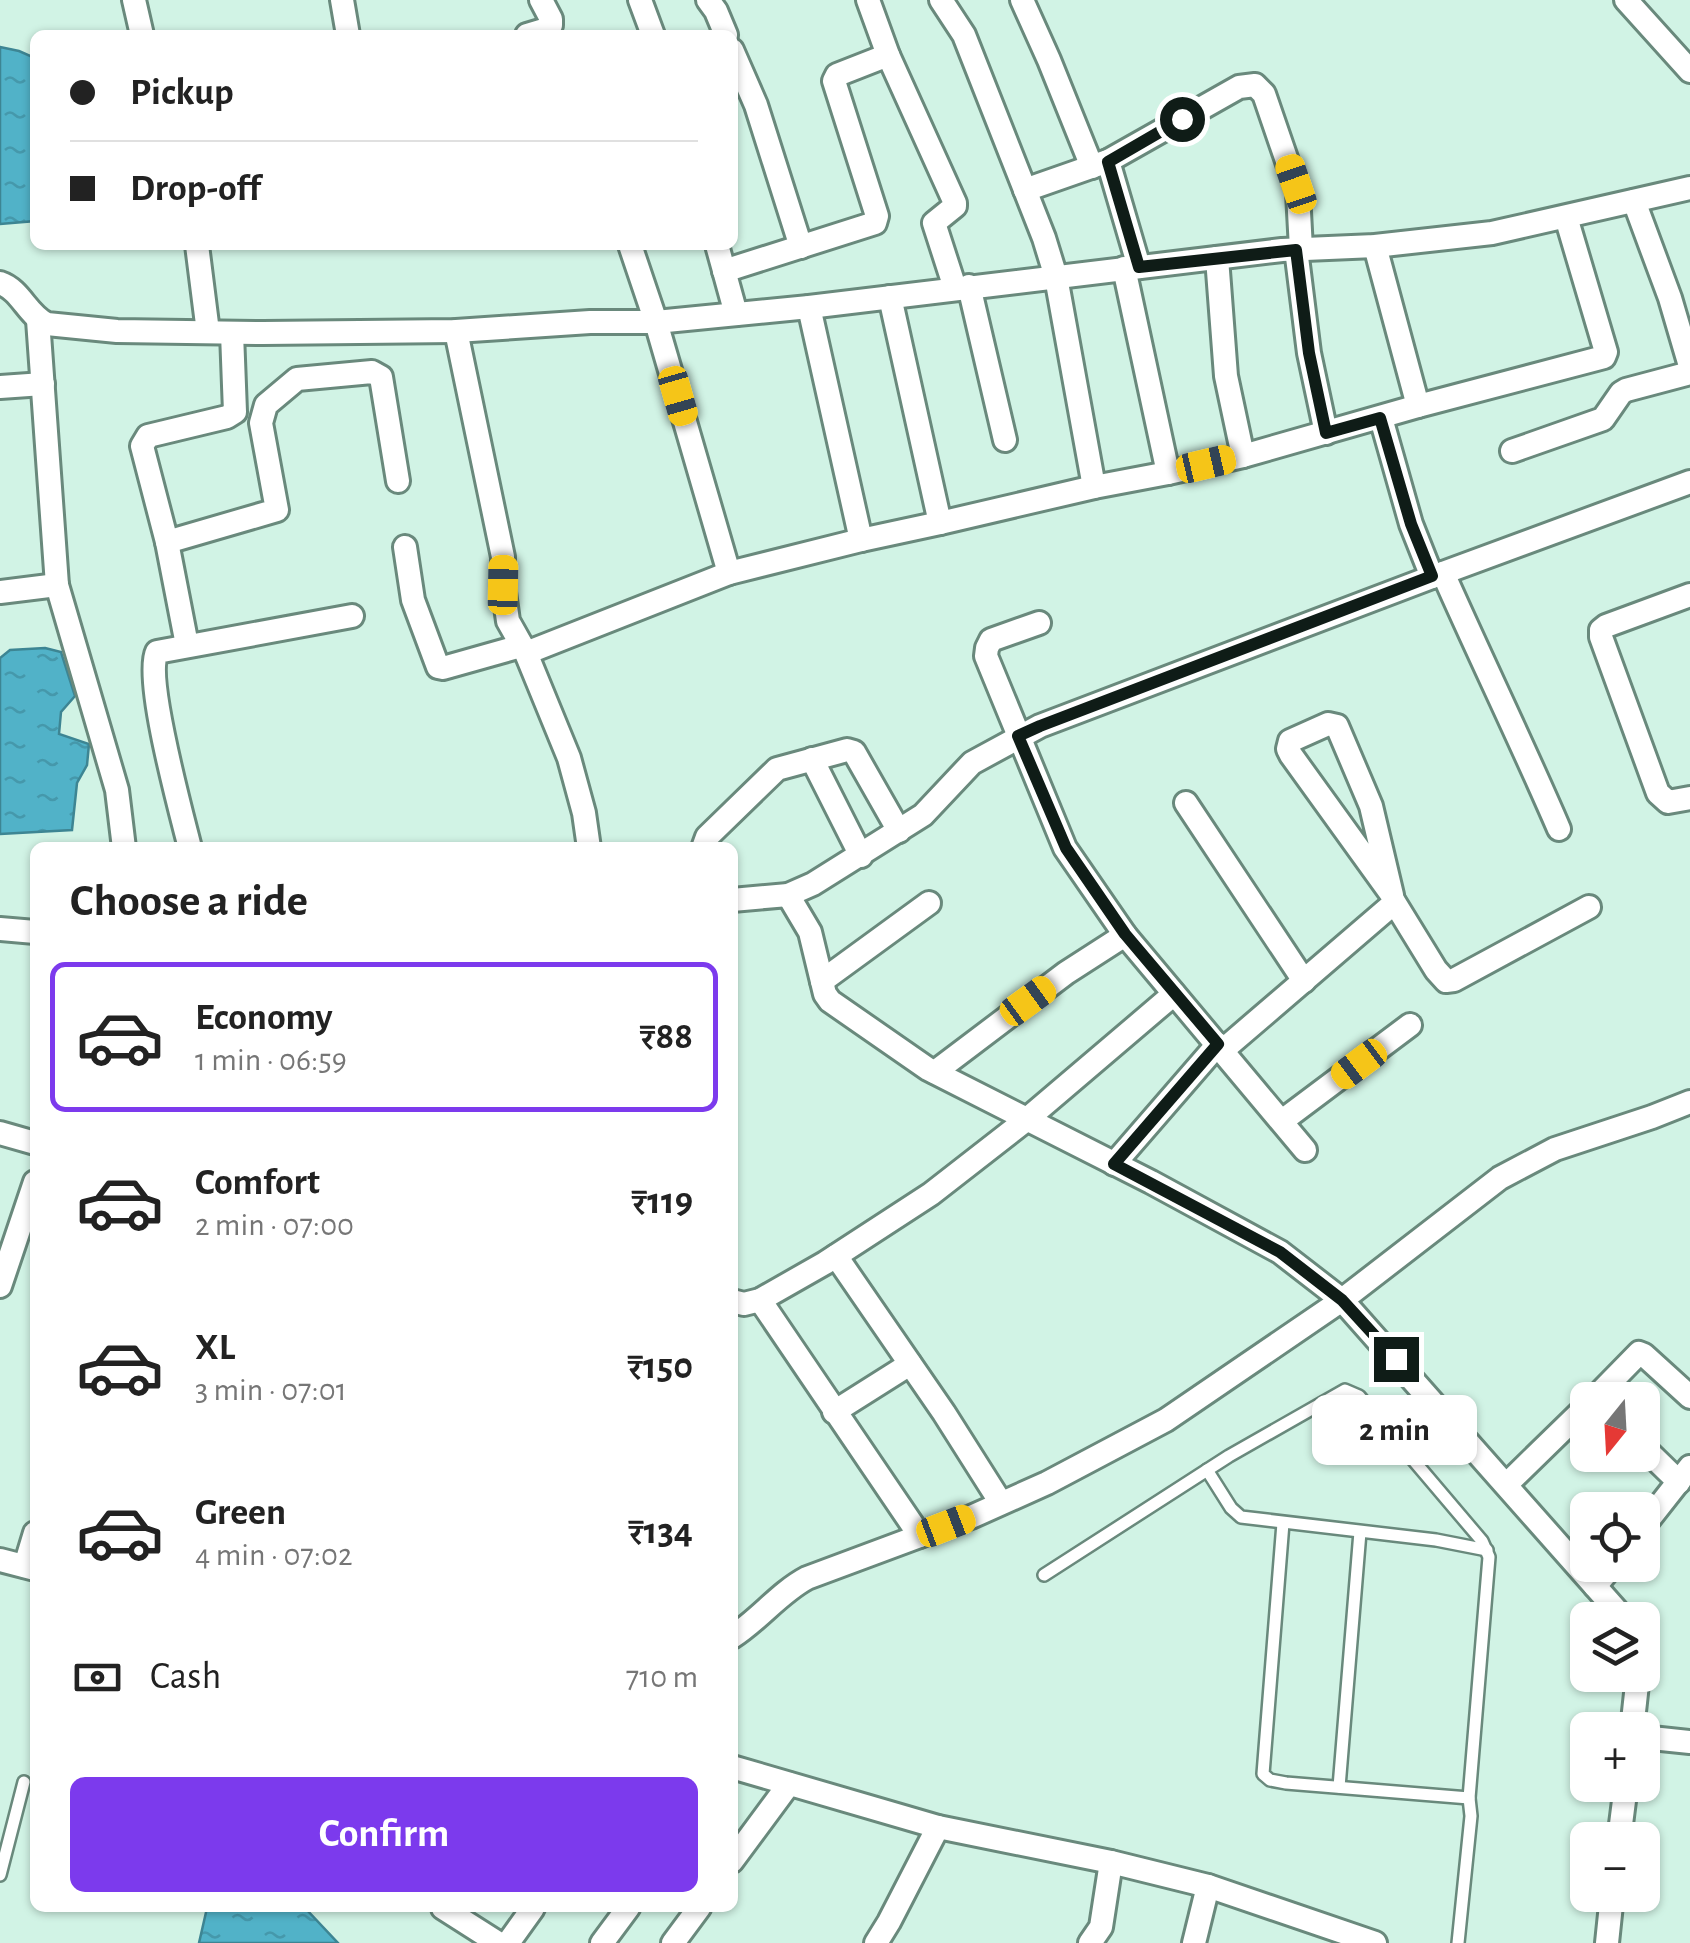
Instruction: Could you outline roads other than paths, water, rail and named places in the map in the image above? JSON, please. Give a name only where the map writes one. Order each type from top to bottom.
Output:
[{"type":"street","points":[[134,0],[141,30]]},
{"type":"street","points":[[342,0],[347,30]]},
{"type":"street","points":[[541,0],[552,25],[544,30]]},
{"type":"street","points":[[640,0],[650,30]]},
{"type":"street","points":[[708,0],[724,30]]},
{"type":"street","points":[[868,0],[888,54],[956,203],[934,223],[962,287],[1005,440]]},
{"type":"street","points":[[941,0],[964,35],[1056,277],[1094,486]]},
{"type":"street","points":[[1022,0],[1100,164],[1132,268],[1168,473]]},
{"type":"street","points":[[1626,0],[1690,71]]},
{"type":"street","points":[[724,271],[875,224],[877,220],[834,81],[837,74],[888,54]]},
{"type":"street","points":[[738,64],[756,105],[801,247]]},
{"type":"street","points":[[1025,190],[1100,164],[1239,87],[1255,85],[1264,94],[1298,193],[1298,249],[1309,353],[1326,433]]},
{"type":"street","points":[[0,283],[11,288],[38,320],[52,326],[117,330],[456,332],[590,322],[656,322],[1298,249],[1375,246],[1492,232],[1690,188]]},
{"type":"street","points":[[1512,450],[1603,418],[1623,392],[1690,369],[1670,298],[1634,201]]},
{"type":"street","points":[[405,547],[414,600],[442,668],[524,649],[729,573],[1094,486],[1243,456],[1534,377],[1605,356],[1566,217]]},
{"type":"street","points":[[1375,246],[1418,406]]},
{"type":"street","points":[[197,250],[208,332]]},
{"type":"street","points":[[632,250],[729,573]]},
{"type":"street","points":[[718,250],[736,314]]},
{"type":"street","points":[[1217,258],[1226,376],[1243,456]]},
{"type":"street","points":[[890,296],[940,524]]},
{"type":"street","points":[[809,307],[861,540]]},
{"type":"street","points":[[38,320],[57,584],[116,790],[123,842]]},
{"type":"street","points":[[188,645],[142,446],[148,436],[234,412],[232,332]]},
{"type":"street","points":[[456,332],[503,557],[508,622],[524,649],[569,758],[588,842]]},
{"type":"street","points":[[167,542],[277,510],[261,416],[270,400],[297,379],[365,372],[381,377],[398,482]]},
{"type":"street","points":[[0,387],[42,384]]},
{"type":"street","points":[[1380,418],[1411,524],[1522,744],[1559,829]]},
{"type":"street","points":[[738,899],[788,895],[813,884],[923,815],[972,763],[1040,726],[1690,482]]},
{"type":"street","points":[[0,592],[57,584]]},
{"type":"street","points":[[1690,595],[1601,630],[1658,794],[1668,802],[1690,798]]},
{"type":"street","points":[[189,842],[166,750],[153,670],[157,652],[352,616]]},
{"type":"street","points":[[1039,622],[991,640],[986,656],[1066,848],[1125,934],[1305,1150]]},
{"type":"street","points":[[1114,1164],[1220,1047],[1390,908],[1392,897],[1372,806],[1337,726],[1328,724],[1290,742],[1291,756],[1392,897],[1446,981],[1589,906]]},
{"type":"street","points":[[705,842],[777,769],[847,750],[852,750],[898,831]]},
{"type":"street","points":[[812,758],[861,856]]},
{"type":"street","points":[[1186,803],[1304,981]]},
{"type":"street","points":[[788,895],[810,932],[830,1001],[935,1072],[1280,1252],[1342,1300],[1609,1602]]},
{"type":"street","points":[[822,981],[929,903]]},
{"type":"street","points":[[0,929],[30,932]]},
{"type":"street","points":[[935,1072],[1066,973],[1125,934]]},
{"type":"street","points":[[738,1302],[760,1300],[930,1194],[1026,1120],[1174,994]]},
{"type":"street","points":[[1282,1121],[1410,1025]]},
{"type":"street","points":[[738,1633],[792,1586],[807,1578],[1000,1504],[1166,1420],[1342,1300],[1500,1178],[1555,1149],[1690,1102]]},
{"type":"street","points":[[0,1133],[30,1142]]},
{"type":"street","points":[[0,1286],[30,1197]]},
{"type":"street","points":[[836,1256],[1000,1504]]},
{"type":"street","points":[[760,1300],[920,1536]]},
{"type":"street","points":[[1611,1382],[1639,1353],[1690,1397]]},
{"type":"street","points":[[834,1412],[910,1364]]},
{"type":"street","points":[[1507,1484],[1570,1423]]},
{"type":"street","points":[[1660,1458],[1685,1475],[1660,1506]]},
{"type":"street","points":[[0,1560],[30,1567]]},
{"type":"street","points":[[1595,1586],[1598,1582]]},
{"type":"street","points":[[1660,1739],[1690,1742]]},
{"type":"street","points":[[738,1769],[938,1827],[1208,1886],[1374,1943]]},
{"type":"street","points":[[738,1853],[789,1784]]},
{"type":"street","points":[[876,1943],[938,1827]]},
{"type":"street","points":[[1090,1943],[1101,1926],[1110,1862]]},
{"type":"street","points":[[1194,1943],[1208,1886]]},
{"type":"street","points":[[449,1912],[498,1943]]},
{"type":"street","points":[[508,1943],[530,1912]]},
{"type":"street","points":[[602,1943],[625,1912]]},
{"type":"street","points":[[672,1943],[695,1912]]},
{"type":"street","points":[[1607,1943],[1610,1912]]},
{"type":"lane","points":[[1044,1575],[1206,1470],[1346,1390],[1359,1396],[1489,1556],[1458,1943]]},
{"type":"lane","points":[[1206,1470],[1231,1508],[1242,1517],[1436,1540],[1487,1550]]},
{"type":"lane","points":[[1284,1524],[1262,1774],[1286,1783],[1469,1798]]},
{"type":"lane","points":[[1339,1787],[1360,1532]]},
{"type":"lane","points":[[0,1875],[24,1782]]},
{"type":"water","points":[[0,47],[30,56],[30,221],[0,224]]},
{"type":"water","points":[[45,648],[61,652],[75,696],[61,712],[59,734],[89,744],[87,765],[77,783],[72,830],[0,834],[0,658],[10,650]]},
{"type":"water","points":[[206,1912],[309,1912],[338,1943],[199,1943]]}]
